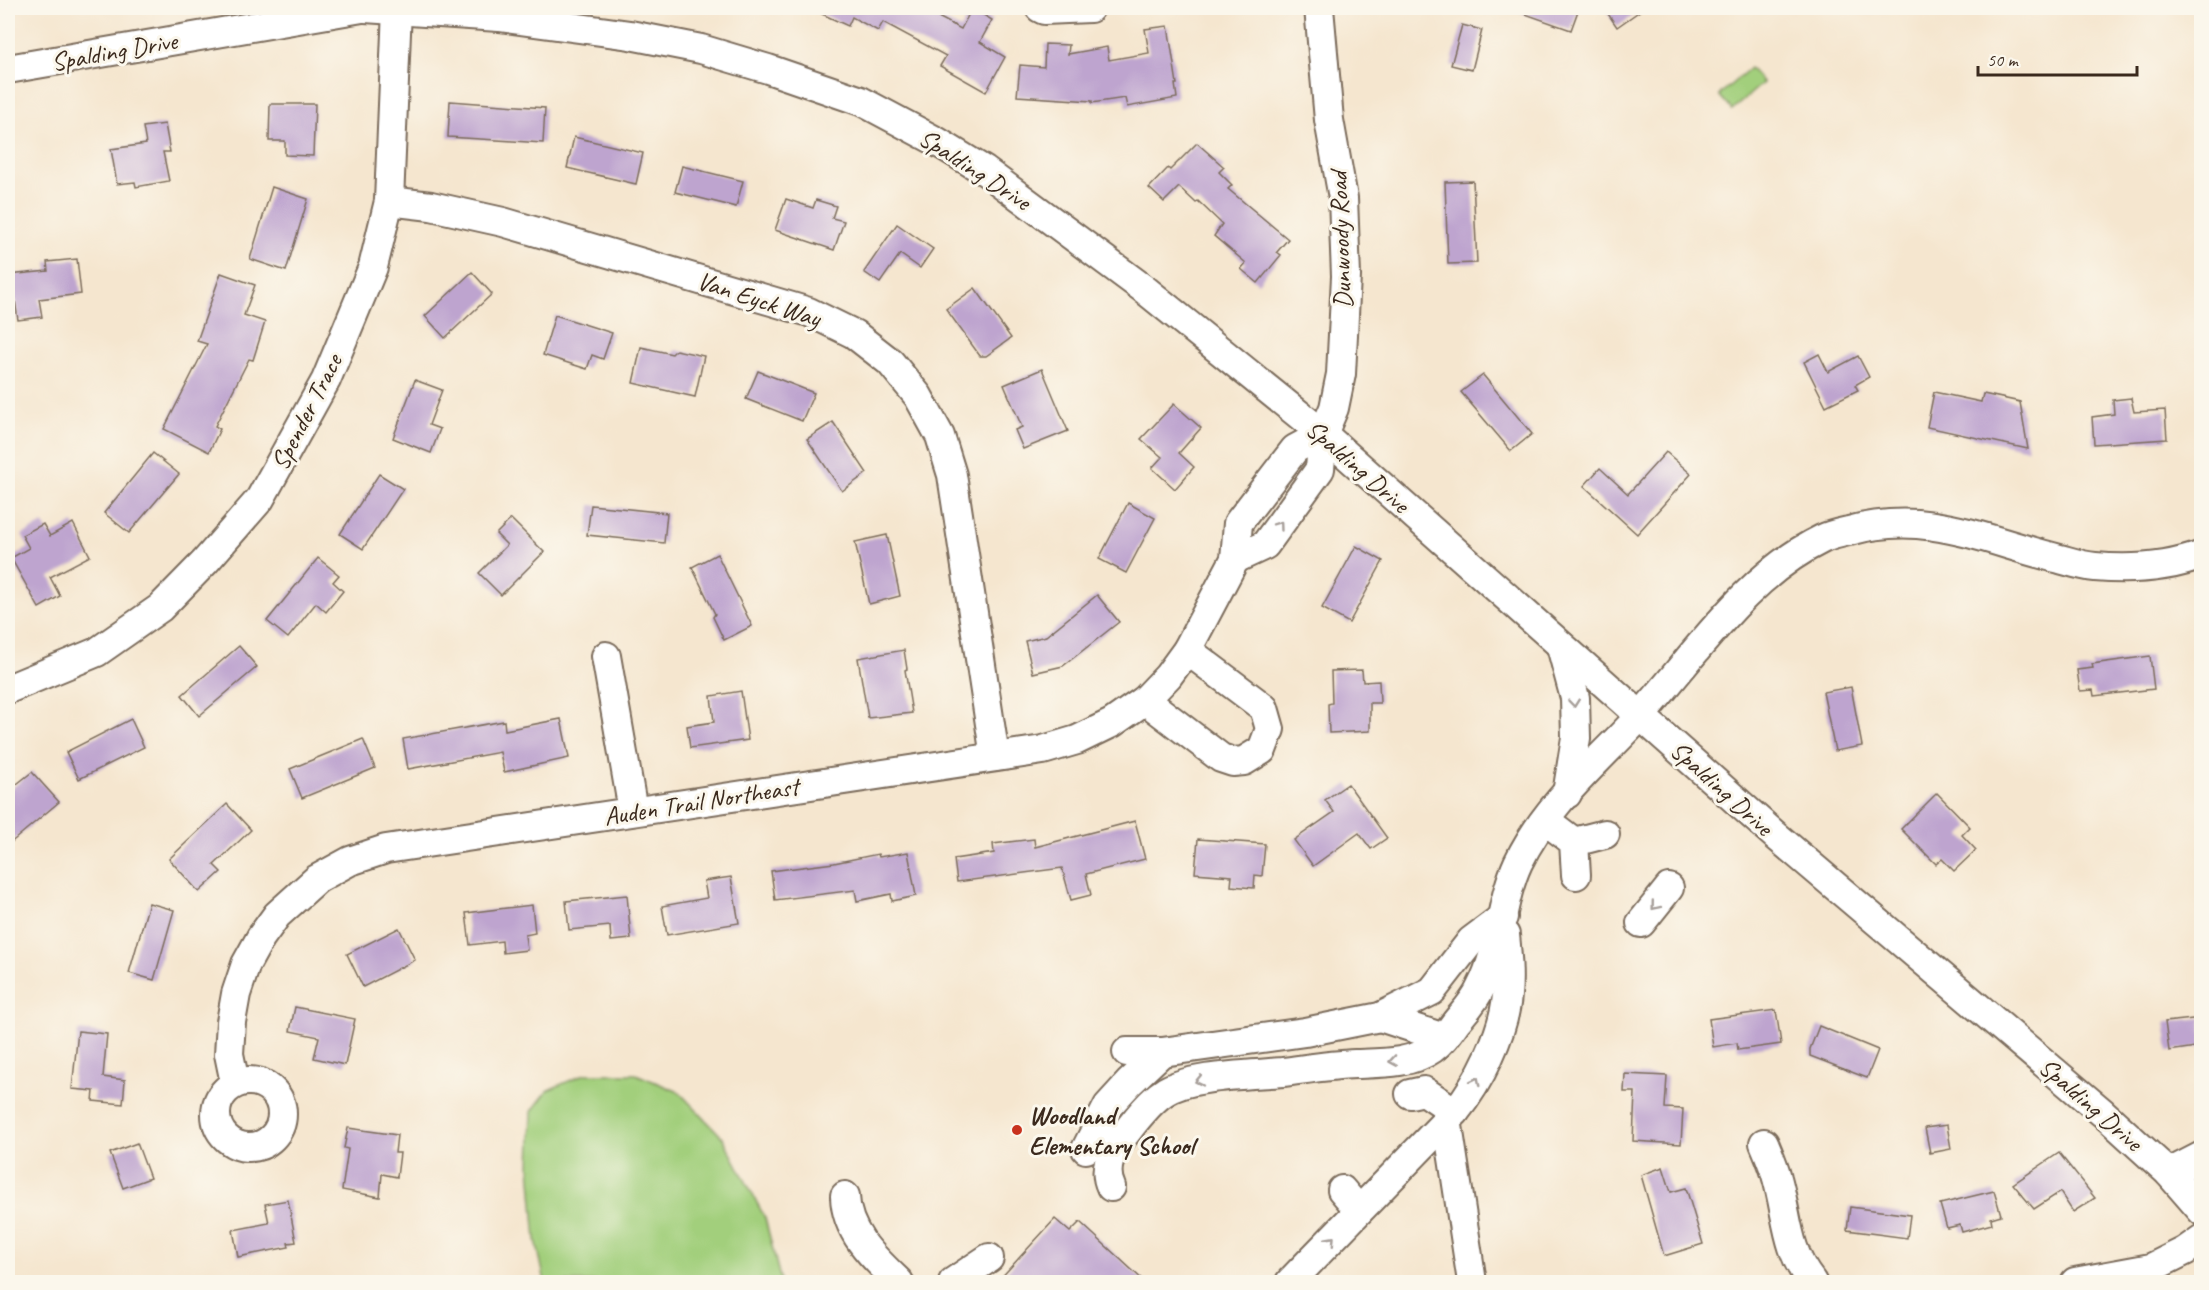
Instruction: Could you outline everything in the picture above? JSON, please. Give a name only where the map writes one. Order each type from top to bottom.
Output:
[{"type":"street","name":"Spalding Drive","points":[[8,69],[363,8],[399,8],[499,17],[630,35],[701,49],[861,101],[936,141],[995,178],[1144,289],[1323,434],[1871,918],[2103,1113],[2169,1173],[2202,1211]]},
{"type":"street","name":"Spender Trace","points":[[8,689],[97,652],[160,608],[205,562],[260,499],[326,380],[373,267],[389,201],[399,8]]},
{"type":"street","points":[[1040,8],[1044,10],[1090,8]]},
{"type":"street","name":"Dunwoody Road","points":[[1319,8],[1329,120],[1343,198],[1346,276],[1341,374],[1334,408],[1323,434]]},
{"type":"street","name":"Van Eyck Way","points":[[389,201],[431,206],[503,222],[809,312],[854,334],[890,362],[918,396],[940,436],[952,476],[995,757]]},
{"type":"street","name":"Auden Trail Northeast","points":[[235,1083],[229,1054],[231,1022],[236,994],[246,964],[277,915],[317,879],[350,861],[386,849],[1043,750],[1077,740],[1112,723],[1145,700],[1168,676],[1187,650],[1234,559],[1265,545],[1320,469],[1323,434]]},
{"type":"street","points":[[1111,1187],[1107,1172],[1112,1154],[1126,1133],[1161,1094],[1174,1087],[1214,1078],[1343,1065],[1389,1063],[1413,1058],[1431,1050],[1444,1038],[1470,1006],[1483,985],[1517,866],[1530,841],[1545,820],[1754,586],[1787,558],[1825,537],[1870,525],[1921,523],[1957,529],[2092,567],[2138,568],[2186,561],[2202,555]]},
{"type":"street","points":[[1561,646],[1575,698],[1576,738],[1566,794]]},
{"type":"street","points":[[1145,700],[1221,758],[1233,762],[1244,761],[1262,750],[1270,729],[1264,708],[1187,650]]},
{"type":"street","points":[[606,656],[633,811]]},
{"type":"street","points":[[1545,820],[1574,842],[1576,875]]},
{"type":"street","points":[[1574,842],[1605,834]]},
{"type":"street","points":[[1641,923],[1669,888]]},
{"type":"street","points":[[1127,1052],[1162,1052],[1305,1032],[1380,1017],[1432,991],[1471,941],[1503,917]]},
{"type":"street","points":[[1290,1282],[1351,1200],[1451,1116],[1470,1092],[1489,1054],[1507,998],[1509,964],[1503,917]]},
{"type":"street","points":[[1380,1017],[1444,1038]]},
{"type":"street","points":[[1086,1149],[1108,1106],[1162,1052]]},
{"type":"street","points":[[1410,1094],[1424,1091],[1451,1116],[1472,1282]]},
{"type":"street","points":[[1764,1143],[1777,1178],[1790,1244],[1802,1269],[1812,1282]]},
{"type":"street","points":[[2169,1173],[2202,1156]]},
{"type":"street","points":[[845,1196],[846,1209],[859,1240],[899,1282]]},
{"type":"street","points":[[2075,1282],[2151,1268],[2185,1251],[2202,1239]]},
{"type":"street","points":[[953,1282],[989,1258]]},
{"type":"green space","points":[[1750,68],[1763,83],[1732,110],[1719,95]]},
{"type":"green space","points":[[585,1074],[636,1074],[679,1092],[723,1138],[765,1218],[781,1282],[545,1282],[536,1240],[530,1167],[532,1111],[548,1090]]},
{"type":"building","points":[[809,8],[921,8],[961,29],[972,8],[992,20],[980,42],[1005,57],[986,92],[940,66],[946,56],[883,22],[878,31],[852,17],[848,26]]},
{"type":"building","points":[[1514,8],[1579,8],[1571,30],[1514,10]]},
{"type":"building","points":[[1604,8],[1644,8],[1617,27]]},
{"type":"building","points":[[1462,25],[1482,30],[1472,70],[1451,65]]},
{"type":"building","points":[[1168,26],[1177,98],[1127,107],[1125,98],[1092,103],[1092,101],[1017,96],[1020,65],[1044,67],[1045,44],[1069,45],[1068,54],[1107,47],[1109,60],[1149,53],[1145,29]]},
{"type":"building","points":[[450,101],[545,108],[543,143],[448,137]]},
{"type":"building","points":[[270,104],[315,104],[313,156],[285,155],[285,141],[269,141]]},
{"type":"building","points":[[165,124],[170,152],[163,152],[169,181],[136,187],[135,182],[117,184],[111,149],[146,144],[143,127]]},
{"type":"building","points":[[574,137],[643,153],[636,184],[567,168]]},
{"type":"building","points":[[1197,143],[1224,167],[1219,172],[1232,185],[1228,189],[1288,239],[1277,252],[1281,255],[1258,283],[1241,269],[1246,263],[1214,236],[1222,224],[1198,201],[1196,203],[1179,187],[1164,202],[1149,188]]},
{"type":"building","points":[[682,166],[743,181],[736,207],[675,192]]},
{"type":"building","points":[[1473,181],[1477,263],[1448,264],[1445,182]]},
{"type":"building","points":[[272,187],[308,199],[286,271],[250,259]]},
{"type":"building","points":[[786,199],[813,208],[816,200],[836,206],[832,218],[844,221],[834,250],[775,230]]},
{"type":"building","points":[[897,224],[933,249],[920,268],[900,254],[880,283],[864,272]]},
{"type":"building","points":[[77,259],[81,294],[39,299],[42,317],[18,320],[15,300],[8,301],[8,275],[48,271],[47,262]]},
{"type":"building","points":[[472,272],[492,294],[445,338],[425,316]]},
{"type":"building","points":[[221,273],[255,285],[244,315],[265,322],[253,360],[249,359],[215,426],[220,429],[209,452],[164,429],[207,344],[197,341]]},
{"type":"building","points":[[975,288],[1011,338],[986,356],[980,356],[946,309]]},
{"type":"building","points":[[555,315],[612,333],[603,359],[592,355],[587,369],[543,355]]},
{"type":"building","points":[[641,347],[672,354],[676,350],[704,356],[695,397],[633,383]]},
{"type":"building","points":[[1819,354],[1828,372],[1858,356],[1869,377],[1855,385],[1858,390],[1826,406],[1804,362]]},
{"type":"building","points":[[1042,369],[1068,431],[1023,449],[1015,430],[1022,427],[1004,385]]},
{"type":"building","points":[[758,371],[814,393],[802,421],[746,399]]},
{"type":"building","points":[[1483,375],[1532,434],[1511,451],[1461,392]]},
{"type":"building","points":[[415,380],[442,390],[429,425],[440,429],[431,453],[393,438]]},
{"type":"building","points":[[1934,392],[1981,402],[1983,394],[2020,402],[2028,449],[1927,427]]},
{"type":"building","points":[[2131,398],[2134,412],[2165,410],[2167,439],[2094,444],[2092,417],[2114,414],[2113,400]]},
{"type":"building","points":[[1174,404],[1201,428],[1179,453],[1194,467],[1175,489],[1152,468],[1162,457],[1141,439]]},
{"type":"building","points":[[833,422],[867,473],[842,491],[807,439]]},
{"type":"building","points":[[1666,452],[1691,474],[1637,534],[1584,486],[1600,468],[1628,494]]},
{"type":"building","points":[[153,453],[179,474],[129,533],[104,513]]},
{"type":"building","points":[[379,474],[403,489],[363,549],[340,534]]},
{"type":"building","points":[[1128,503],[1155,518],[1126,573],[1099,559]]},
{"type":"building","points":[[591,505],[667,513],[664,543],[587,535]]},
{"type":"building","points":[[511,519],[544,552],[501,595],[479,573],[507,545],[496,534]]},
{"type":"building","points":[[73,523],[90,556],[50,577],[60,596],[39,608],[11,558],[29,548],[22,535],[43,524],[50,536]]},
{"type":"building","points":[[887,535],[900,596],[869,604],[855,542]]},
{"type":"building","points":[[1356,546],[1383,561],[1349,623],[1322,608]]},
{"type":"building","points":[[717,554],[752,626],[724,640],[713,617],[715,614],[692,567]]},
{"type":"building","points":[[318,558],[339,575],[333,582],[343,591],[326,612],[316,603],[288,638],[267,621]]},
{"type":"building","points":[[1097,595],[1119,622],[1063,666],[1033,673],[1025,641],[1046,636]]},
{"type":"building","points":[[239,646],[257,667],[199,716],[182,695]]},
{"type":"building","points":[[904,650],[912,713],[868,718],[858,658]]},
{"type":"building","points":[[2150,656],[2154,689],[2094,696],[2093,690],[2080,691],[2077,670],[2093,668],[2092,664]]},
{"type":"building","points":[[1362,670],[1363,682],[1379,681],[1380,703],[1370,703],[1370,731],[1329,733],[1328,704],[1332,703],[1331,671]]},
{"type":"building","points":[[1851,687],[1862,746],[1835,751],[1823,692]]},
{"type":"building","points":[[741,691],[748,740],[690,748],[687,726],[714,722],[711,696]]},
{"type":"building","points":[[131,719],[144,747],[79,779],[66,752]]},
{"type":"building","points":[[561,719],[569,758],[504,772],[500,752],[408,769],[403,739],[504,721],[505,730]]},
{"type":"building","points":[[363,739],[375,768],[302,798],[290,769]]},
{"type":"building","points":[[32,772],[59,802],[8,845],[8,791]]},
{"type":"building","points":[[1348,784],[1387,838],[1371,849],[1359,833],[1313,866],[1294,840],[1334,812],[1325,800]]},
{"type":"building","points":[[1937,793],[1970,827],[1962,835],[1976,850],[1954,871],[1942,859],[1936,864],[1901,829]]},
{"type":"building","points":[[227,804],[251,830],[214,865],[221,872],[199,892],[169,859]]},
{"type":"building","points":[[1135,821],[1145,859],[1086,874],[1091,895],[1071,900],[1062,868],[957,882],[954,859],[994,853],[993,844],[1034,839],[1035,847]]},
{"type":"building","points":[[1198,839],[1265,844],[1262,876],[1255,875],[1254,888],[1231,886],[1232,876],[1195,873]]},
{"type":"building","points":[[908,852],[916,896],[892,901],[891,894],[857,901],[855,890],[775,900],[771,871],[834,863],[878,854],[879,857]]},
{"type":"building","points":[[731,877],[739,923],[667,935],[662,906],[707,898],[704,881]]},
{"type":"building","points":[[627,895],[631,939],[611,941],[610,926],[569,930],[566,901]]},
{"type":"building","points":[[149,903],[174,910],[154,980],[129,973]]},
{"type":"building","points":[[532,905],[535,933],[525,935],[527,950],[503,953],[502,941],[470,945],[466,913]]},
{"type":"building","points":[[399,928],[415,960],[363,987],[347,954]]},
{"type":"building","points":[[295,1007],[355,1019],[345,1065],[314,1058],[319,1037],[290,1031]]},
{"type":"building","points":[[1776,1010],[1781,1044],[1738,1050],[1737,1043],[1713,1047],[1709,1019]]},
{"type":"building","points":[[2202,1018],[2202,1046],[2169,1051],[2165,1022]]},
{"type":"building","points":[[1819,1026],[1878,1050],[1867,1078],[1810,1056],[1810,1049]]},
{"type":"building","points":[[78,1031],[107,1034],[103,1077],[125,1080],[123,1104],[93,1101],[94,1091],[72,1089]]},
{"type":"building","points":[[1625,1074],[1667,1076],[1665,1108],[1683,1109],[1681,1144],[1633,1141],[1635,1092],[1624,1092]]},
{"type":"building","points":[[1947,1125],[1951,1149],[1930,1153],[1925,1128]]},
{"type":"building","points":[[348,1128],[397,1135],[395,1153],[400,1153],[397,1177],[382,1174],[380,1197],[342,1190],[348,1149],[344,1148]]},
{"type":"building","points":[[137,1143],[150,1178],[123,1188],[110,1153]]},
{"type":"building","points":[[2059,1153],[2095,1198],[2073,1212],[2060,1192],[2034,1209],[2013,1184]]},
{"type":"building","points":[[1663,1167],[1671,1192],[1686,1188],[1703,1244],[1664,1256],[1641,1175]]},
{"type":"building","points":[[1994,1191],[2001,1215],[1991,1218],[1992,1224],[1962,1232],[1960,1225],[1947,1228],[1940,1204]]},
{"type":"building","points":[[288,1200],[296,1242],[288,1243],[289,1247],[238,1257],[233,1230],[269,1223],[265,1204]]},
{"type":"building","points":[[1850,1207],[1910,1215],[1907,1238],[1847,1230]]},
{"type":"building","points":[[1055,1219],[1070,1232],[1080,1222],[1145,1282],[997,1282]]},
{"type":"place","name":"Woodland Elementary School","points":[[1017,1130]]}]
